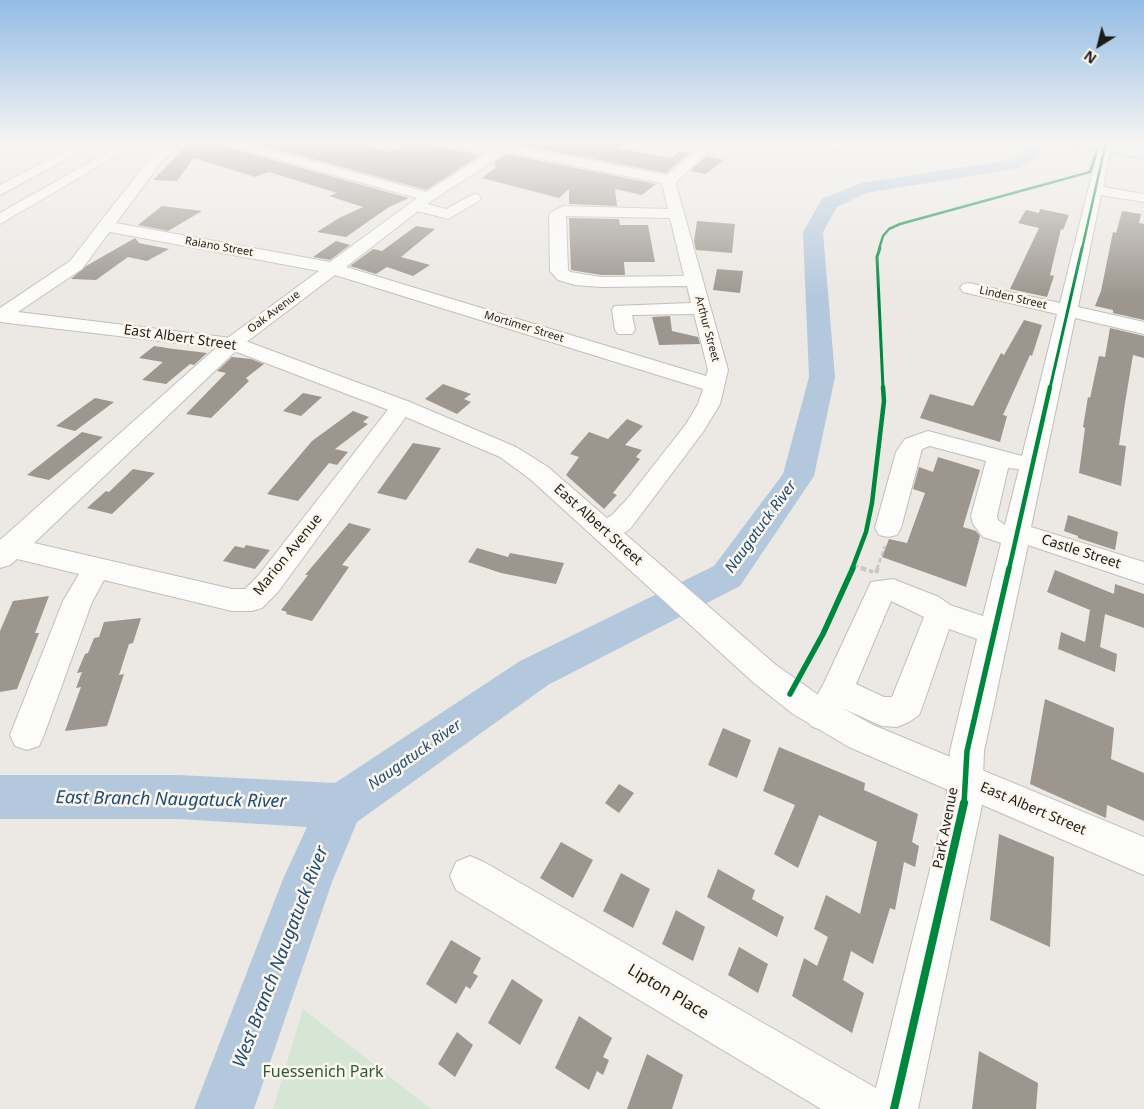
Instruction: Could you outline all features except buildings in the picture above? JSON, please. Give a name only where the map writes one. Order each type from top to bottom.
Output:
[{"type":"main road","points":[[0,220],[45,194]]},
{"type":"main road","points":[[0,315],[76,265],[129,194]]},
{"type":"main road","points":[[398,194],[422,201],[448,214],[474,198]]},
{"type":"main road","name":"Oak Avenue","points":[[5,553],[233,343],[433,194]]},
{"type":"main road","name":"Arthur Street","points":[[606,532],[621,522],[637,504],[709,404],[715,386],[718,370],[671,194]]},
{"type":"main road","name":"Park Avenue","points":[[894,1109],[964,805],[967,751],[1018,536],[1094,194]]},
{"type":"main road","points":[[1118,194],[1144,198]]},
{"type":"main road","points":[[677,214],[627,210],[563,211],[556,214],[559,271],[564,276],[575,280],[602,282],[695,281]]},
{"type":"main road","name":"Raiano Street","points":[[105,226],[332,268]]},
{"type":"main road","name":"Mortimer Street","points":[[332,268],[715,386]]},
{"type":"main road","name":"Linden Street","points":[[969,288],[1144,328]]},
{"type":"main road","points":[[625,330],[621,310],[702,308]]},
{"type":"main road","name":"East Albert Street","points":[[0,315],[233,343],[402,407],[508,452],[539,473],[765,674],[830,703],[861,736],[1144,856]]},
{"type":"main road","name":"Marion Avenue","points":[[5,553],[97,568],[232,600],[252,600],[268,584],[402,407]]},
{"type":"main road","points":[[888,528],[908,452],[913,444],[928,438],[1033,467]]},
{"type":"main road","name":"Castle Street","points":[[999,457],[984,516],[986,524],[992,530],[1144,573]]},
{"type":"main road","points":[[27,735],[78,601],[97,568]]},
{"type":"main road","points":[[940,613],[907,705],[897,712],[830,703],[881,590],[893,590],[911,597],[940,613],[995,634]]},
{"type":"main road","name":"Lipton Place","points":[[470,876],[866,1109]]},
{"type":"path","points":[[881,590],[875,579],[886,545],[888,528]]},
{"type":"path","points":[[851,573],[857,557]]},
{"type":"green space","name":"Fuessenich Park","points":[[303,1009],[431,1109],[273,1109]]},
{"type":"waterway","name":"Naugatuck River","points":[[341,806],[534,673],[727,576],[798,476],[822,377],[813,232],[829,203],[849,194]]},
{"type":"waterway","name":"East Branch Naugatuck River","points":[[0,797],[179,797],[341,806]]},
{"type":"waterway","name":"West Branch Naugatuck River","points":[[224,1109],[308,879],[341,806]]},
{"type":"cycle path","points":[[790,694],[823,634],[854,565],[866,532],[872,503],[884,401],[877,257],[883,236],[889,229],[900,224],[1011,194]]},
{"type":"cycle path","points":[[894,1109],[964,805],[967,751],[1094,194]]}]
